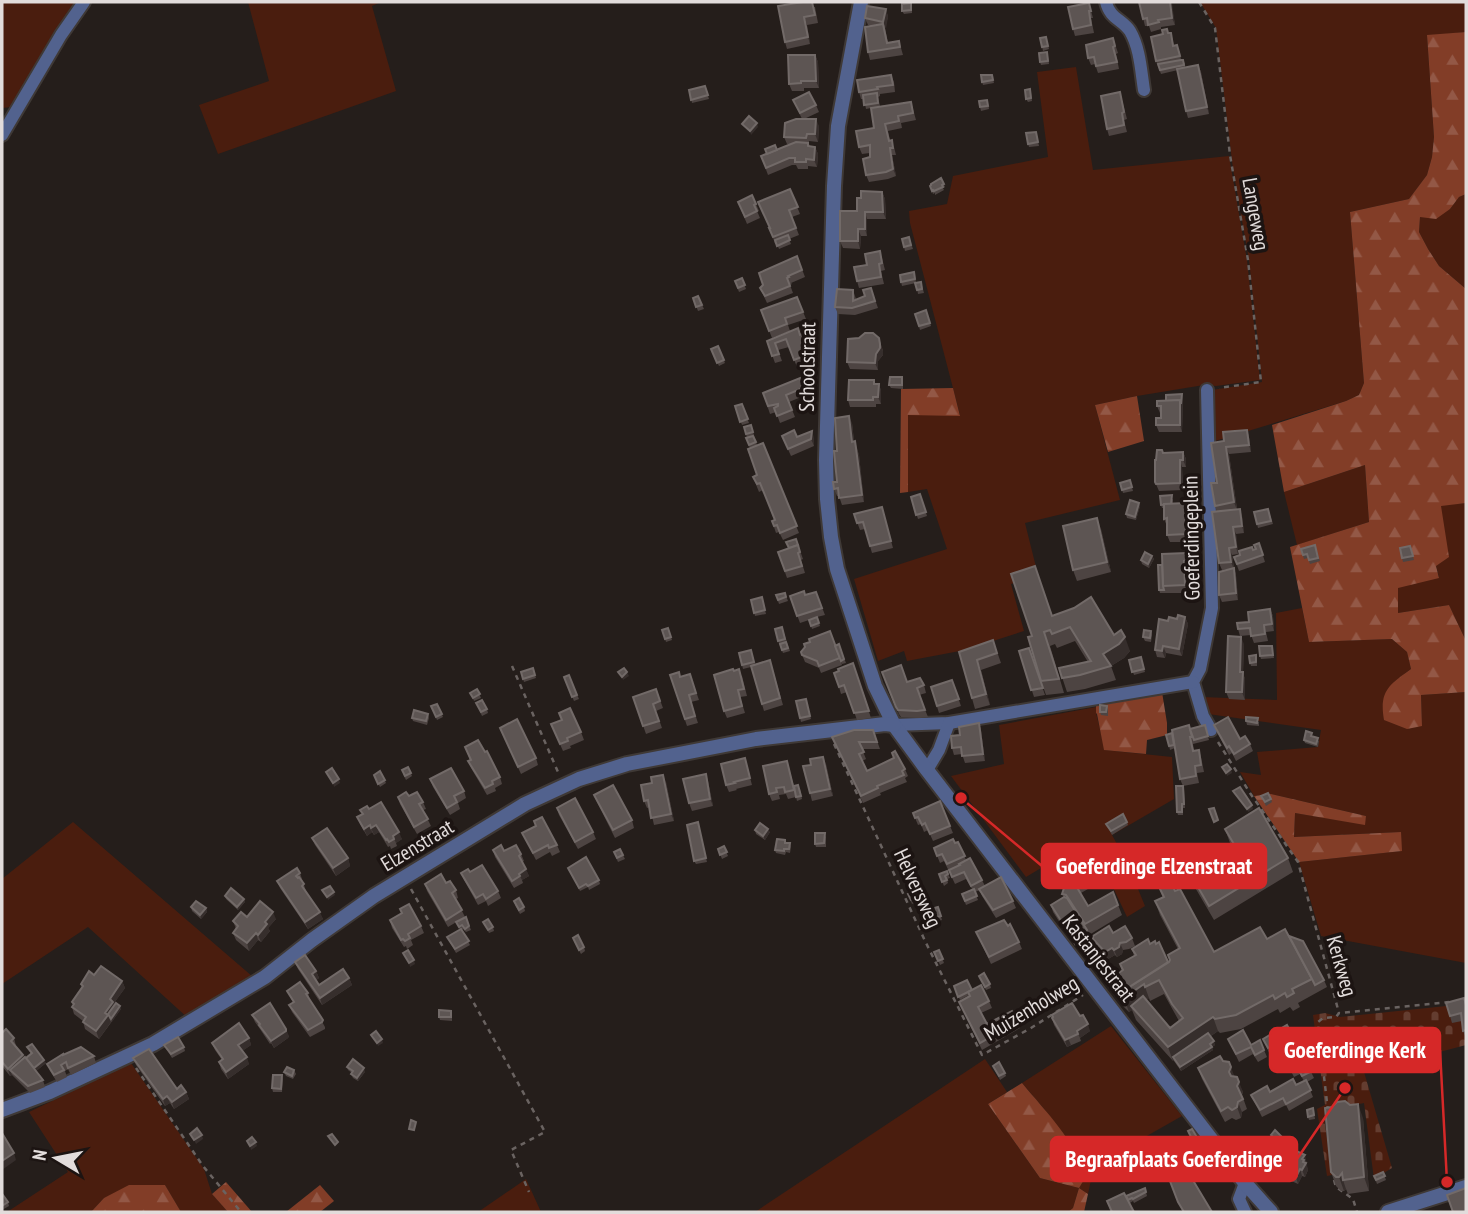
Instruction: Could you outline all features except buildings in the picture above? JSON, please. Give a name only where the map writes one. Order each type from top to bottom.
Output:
[{"type":"street","points":[[2,135],[84,2]]},
{"type":"street","name":"Schoolstraat","points":[[861,2],[838,127],[826,446],[827,499],[837,569],[875,686],[894,725]]},
{"type":"street","points":[[1107,2],[1114,18],[1128,28],[1136,45],[1144,90]]},
{"type":"street","name":"Goeferdingeplein","points":[[1193,682],[1200,669],[1212,608],[1207,390]]},
{"type":"street","points":[[894,725],[949,723],[1193,682],[1203,716],[1211,730]]},
{"type":"street","points":[[927,770],[939,750],[949,723]]},
{"type":"street","name":"Elzenstraat","points":[[2,1110],[50,1092],[153,1044],[265,977],[322,932],[374,896],[525,804],[564,786],[627,764],[756,739],[894,725]]},
{"type":"street","name":"Kastanjestraat","points":[[894,725],[1245,1183],[1271,1212]]},
{"type":"street","points":[[1245,1183],[1239,1199],[1245,1212]]},
{"type":"street","points":[[1388,1212],[1466,1187]]},
{"type":"path","name":"Langeweg","points":[[1199,2],[1215,28],[1230,155],[1248,260],[1261,382],[1207,390]]},
{"type":"path","points":[[512,666],[564,786]]},
{"type":"path","name":"Kerkweg","points":[[1211,730],[1298,862],[1339,1013],[1336,1017],[1322,1018],[1318,1022],[1328,1112]]},
{"type":"path","name":"Helversweg","points":[[831,731],[845,770],[982,1055]]},
{"type":"path","points":[[405,877],[545,1132],[511,1150],[529,1192]]},
{"type":"path","name":"Muizenholweg","points":[[982,1055],[1095,988]]},
{"type":"path","points":[[1339,1013],[1454,1002]]},
{"type":"path","points":[[128,1056],[203,1166],[241,1212]]},
{"type":"path","points":[[1333,1170],[1336,1187],[1353,1199],[1357,1212]]},
{"type":"green space","points":[[2,2],[77,2],[64,19],[13,107],[2,108]]},
{"type":"green space","points":[[248,2],[381,2],[372,6],[396,91],[218,154],[199,105],[269,81]]},
{"type":"green space","points":[[1200,2],[1466,2],[1466,32],[1427,36],[1434,137],[1427,175],[1409,199],[1350,212],[1364,383],[1359,395],[1212,442],[1212,390],[1262,382],[1249,260],[1233,169],[1216,28]]},
{"type":"green space","points":[[1466,32],[1466,194],[1459,197],[1450,209],[1436,219],[1420,217],[1419,232],[1439,266],[1466,289],[1466,503],[1441,506],[1449,557],[1436,566],[1439,578],[1398,588],[1398,613],[1449,605],[1466,641],[1466,692],[1421,695],[1422,726],[1407,729],[1384,720],[1383,702],[1387,690],[1411,669],[1407,652],[1392,639],[1309,642],[1290,547],[1369,522],[1365,465],[1284,492],[1272,425],[1359,395],[1364,383],[1350,212],[1409,199],[1427,175],[1434,137],[1427,35]]},
{"type":"green space","points":[[1076,67],[1093,170],[1229,156],[1247,260],[1260,380],[1204,385],[1095,405],[1120,500],[1025,523],[1038,575],[1011,584],[1024,631],[965,650],[907,661],[904,651],[878,661],[854,579],[947,549],[927,489],[908,492],[908,415],[960,415],[909,211],[947,204],[953,176],[1048,157],[1037,72]]},
{"type":"green space","points":[[1466,194],[1466,289],[1439,266],[1419,232],[1420,217],[1450,209],[1459,197]]},
{"type":"green space","points":[[953,388],[960,416],[908,415],[908,492],[900,493],[901,389]]},
{"type":"green space","points":[[1137,396],[1144,441],[1108,452],[1095,405]]},
{"type":"green space","points":[[1365,465],[1369,522],[1297,545],[1284,492]]},
{"type":"green space","points":[[1466,503],[1466,641],[1449,605],[1398,613],[1397,587],[1439,577],[1436,566],[1441,505]]},
{"type":"green space","points":[[1302,608],[1309,642],[1392,639],[1407,652],[1411,669],[1394,682],[1422,726],[1421,695],[1466,692],[1466,963],[1321,936],[1299,862],[1401,851],[1401,832],[1294,837],[1295,813],[1364,824],[1366,816],[1271,794],[1254,796],[1240,772],[1261,775],[1257,752],[1318,747],[1321,730],[1208,714],[1202,697],[1277,700],[1276,613]]},
{"type":"green space","points":[[1162,692],[1167,735],[1147,740],[1146,754],[1104,750],[1096,703]]},
{"type":"green space","points":[[1096,707],[1105,750],[1172,757],[1174,799],[1112,835],[1127,862],[1145,906],[1127,917],[1094,847],[1057,869],[1051,862],[1026,877],[951,776],[1004,764],[999,725]]},
{"type":"green space","points":[[1271,794],[1366,816],[1365,825],[1295,813],[1294,837],[1401,832],[1402,851],[1299,862],[1254,796]]},
{"type":"green space","points":[[73,822],[253,977],[189,1019],[88,927],[2,984],[2,879]]},
{"type":"green space","points":[[1466,1004],[1466,1045],[1364,1072],[1392,1168],[1374,1179],[1364,1103],[1326,1111],[1324,1117],[1332,1175],[1327,1176],[1317,1109],[1325,1105],[1313,1015],[1325,1013],[1340,1017]]},
{"type":"green space","points":[[1111,1026],[1182,1116],[1094,1166],[1088,1194],[1079,1188],[1045,1110],[1022,1083]]},
{"type":"green space","points":[[985,1059],[1007,1092],[988,1104],[1040,1178],[1079,1188],[1073,1208],[1068,1212],[755,1212]]},
{"type":"green space","points":[[131,1063],[204,1169],[212,1194],[228,1212],[181,1212],[165,1185],[104,1198],[91,1212],[7,1212],[68,1172],[29,1112]]},
{"type":"green space","points":[[1022,1083],[1075,1152],[1085,1178],[1079,1188],[1040,1178],[988,1104]]},
{"type":"green space","points":[[526,1179],[541,1212],[478,1212]]},
{"type":"green space","points":[[226,1182],[252,1212],[228,1212],[212,1194]]},
{"type":"green space","points":[[129,1185],[165,1185],[181,1212],[91,1212],[104,1198]]},
{"type":"green space","points":[[320,1185],[334,1201],[320,1212],[286,1212]]},
{"type":"green space","points":[[1079,1188],[1088,1194],[1084,1212],[1068,1212],[1073,1208]]},
{"type":"place","name":"Goeferdinge Elzenstraat","points":[[961,798]]},
{"type":"place","name":"Begraafplaats Goeferdinge","points":[[1345,1088]]},
{"type":"place","name":"Goeferdinge Kerk","points":[[1447,1182]]}]
